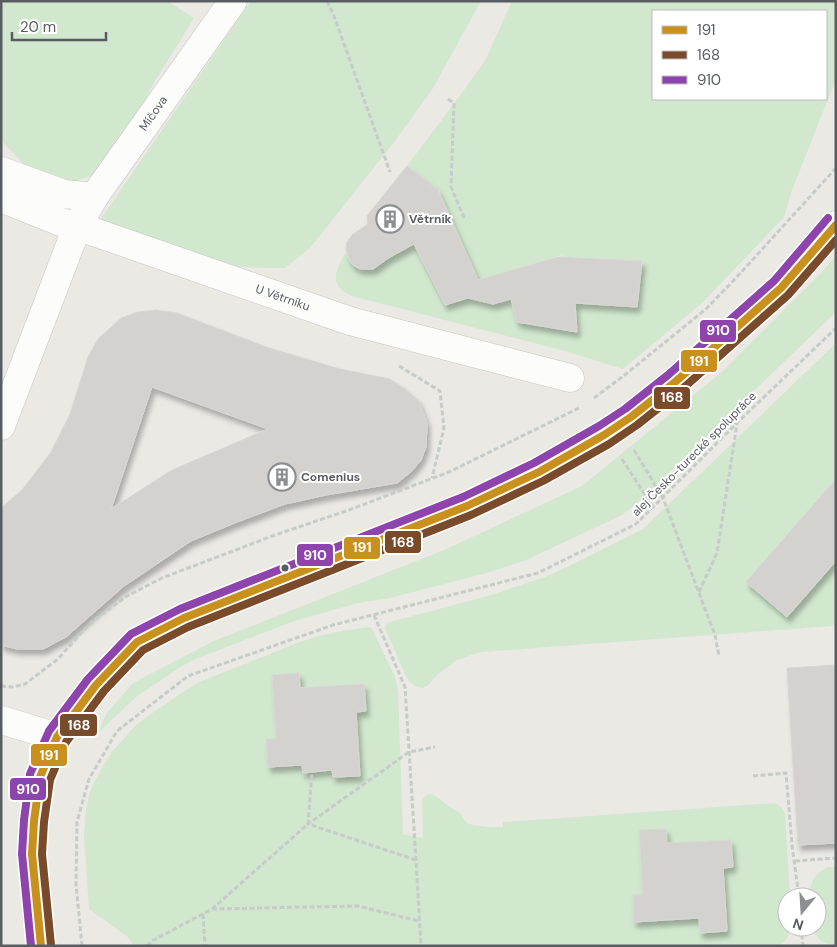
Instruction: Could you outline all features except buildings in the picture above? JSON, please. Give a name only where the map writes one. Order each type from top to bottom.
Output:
[{"type":"street","name":"Míčova","points":[[1,426],[77,227],[94,197],[233,1]]},
{"type":"street","points":[[1,171],[64,194],[94,197]]},
{"type":"street","name":"U Větrníku","points":[[1,198],[61,222],[350,321],[570,378]]},
{"type":"street","points":[[41,946],[32,854],[40,777],[57,737],[96,685],[137,642],[184,618],[467,506],[539,472],[620,425],[674,383],[781,288],[836,225]]},
{"type":"street","points":[[1,720],[57,737]]},
{"type":"path","points":[[327,1],[390,172]]},
{"type":"path","points":[[448,99],[454,103],[451,187],[465,220]]},
{"type":"path","points":[[589,402],[706,310],[836,168]]},
{"type":"path","name":"alej Česko-turecké spolupráce","points":[[82,946],[76,884],[77,822],[89,779],[117,731],[188,676],[333,624],[538,572],[636,524],[836,328]]},
{"type":"path","points":[[392,362],[440,391],[444,428],[432,478]]},
{"type":"path","points":[[570,378],[589,383],[600,393],[663,498],[715,635],[719,656]]},
{"type":"path","points":[[1,686],[12,687],[25,684],[58,659],[94,620],[128,596],[162,578],[275,535],[349,510],[457,468],[583,406]]},
{"type":"path","points":[[698,592],[717,553],[737,423]]},
{"type":"path","points":[[618,454],[654,507]]},
{"type":"path","points":[[374,615],[405,687],[421,946]]},
{"type":"path","points":[[147,946],[152,941],[212,909],[308,824],[409,752],[435,747]]},
{"type":"path","points":[[308,824],[312,772]]},
{"type":"path","points":[[753,776],[786,773],[797,887]]},
{"type":"path","points":[[308,824],[416,860]]},
{"type":"path","points":[[795,861],[836,858]]},
{"type":"path","points":[[212,909],[358,906],[420,922]]},
{"type":"path","points":[[202,914],[205,946]]},
{"type":"green space","points":[[1,1],[167,1],[194,18],[155,81],[142,107],[91,176],[76,181],[69,181],[30,171],[1,140]]},
{"type":"green space","points":[[251,1],[481,1],[433,88],[395,141],[310,248],[285,268],[222,266],[100,220]]},
{"type":"green space","points":[[512,1],[836,1],[836,79],[792,190],[784,217],[702,303],[623,369],[565,351],[352,296],[343,291],[338,285],[336,276],[345,254],[355,266],[364,270],[373,269],[382,263],[406,227],[445,305],[476,295],[479,301],[493,304],[511,299],[517,322],[577,332],[575,303],[637,307],[642,261],[573,257],[571,291],[562,255],[478,280],[440,194],[441,192],[407,166],[486,59]]},
{"type":"green space","points":[[836,256],[836,312],[637,503],[622,515],[524,561],[486,573],[390,598],[358,603],[294,621],[198,658],[182,666],[136,697],[99,732],[106,714],[133,683],[214,641],[444,550],[582,486],[723,371]]},
{"type":"green space","points":[[836,343],[836,479],[747,582],[836,561],[836,625],[480,652],[457,660],[423,688],[415,686],[409,681],[385,628],[387,623],[488,596],[545,577],[643,529]]},
{"type":"green space","points":[[370,627],[395,677],[398,691],[403,834],[423,838],[422,801],[431,794],[460,813],[467,823],[495,827],[503,827],[503,822],[775,803],[785,813],[789,887],[777,887],[777,937],[787,938],[778,946],[134,946],[128,937],[89,909],[84,835],[86,809],[93,784],[111,753],[135,726],[199,682],[318,636]],"holes":[[[299,673],[300,688],[364,684],[366,711],[356,712],[360,775],[333,777],[332,763],[308,772],[303,771],[302,765],[268,767],[266,740],[276,739],[272,675]],[[666,829],[667,843],[731,840],[733,867],[723,868],[727,931],[700,933],[699,918],[634,922],[633,895],[643,895],[639,830]]]},
{"type":"green space","points":[[828,867],[836,867],[836,945],[827,944],[818,937],[827,937],[827,887],[811,887],[814,879]]},
{"type":"transit line","name":"910","points":[[31,946],[22,854],[30,774],[49,731],[88,679],[131,634],[180,609],[463,497],[534,463],[599,426],[625,409],[668,375],[774,281],[828,218]]},
{"type":"transit line","name":"191","points":[[41,946],[32,854],[40,777],[57,737],[96,685],[137,642],[184,618],[467,506],[539,472],[604,435],[631,417],[674,383],[781,288],[836,225]]},
{"type":"transit line","name":"168","points":[[51,945],[42,854],[50,780],[66,742],[104,691],[143,650],[188,627],[471,515],[543,481],[609,444],[637,425],[680,391],[788,295],[836,240]]},
{"type":"place","name":"Větrník","points":[[390,219]]},
{"type":"place","name":"Comenius","points":[[282,477]]}]
